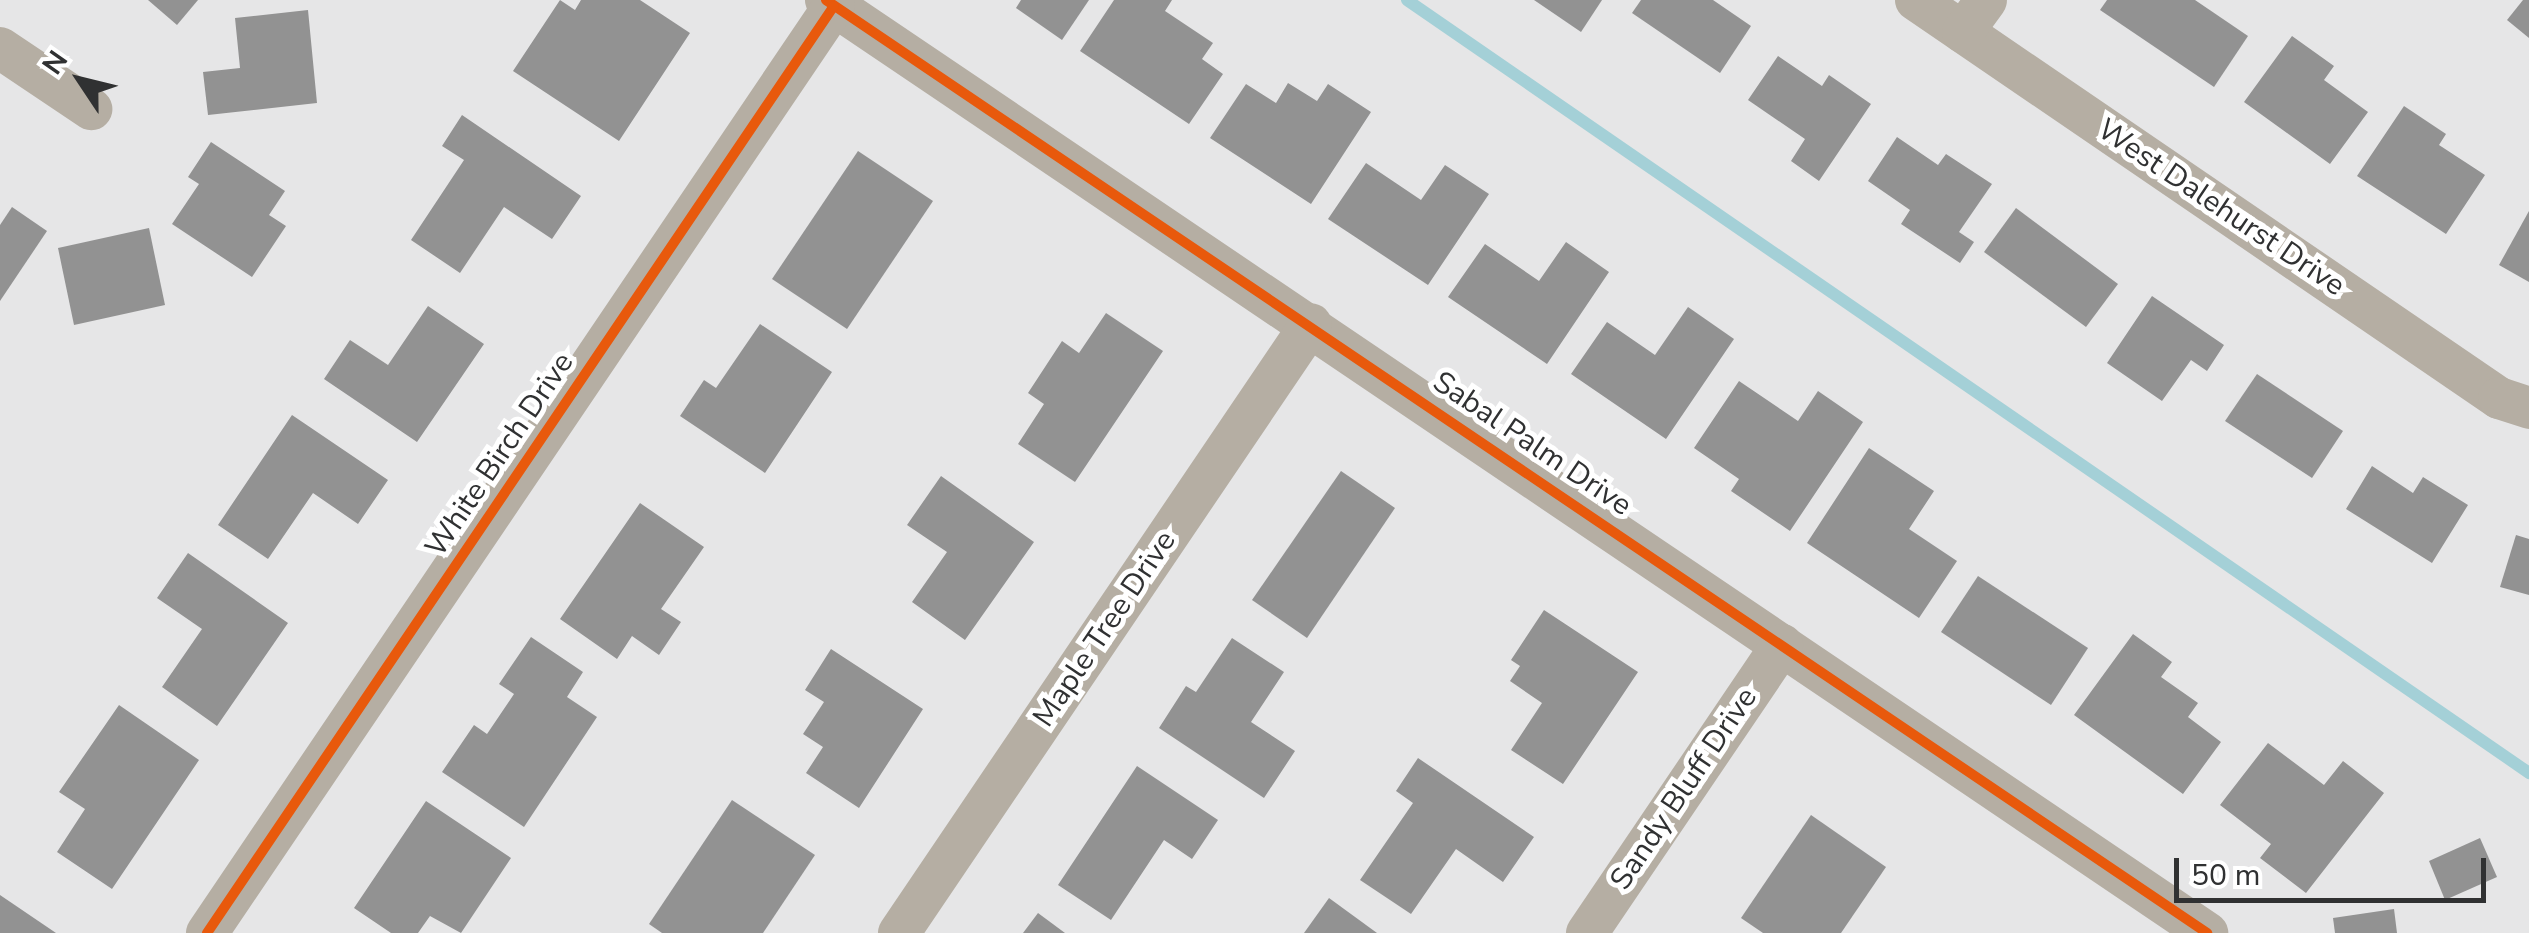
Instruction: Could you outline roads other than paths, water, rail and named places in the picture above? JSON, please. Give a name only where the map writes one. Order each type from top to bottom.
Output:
[{"type":"street","name":"West Dalehurst Drive","points":[[1916,0],[1974,16],[2499,398],[2529,408]]},
{"type":"street","name":"Sabal Palm Drive","points":[[830,3],[1312,324],[2208,933]]},
{"type":"street","name":"White Birch Drive","points":[[207,933],[830,3]]},
{"type":"street","points":[[0,48],[91,109]]},
{"type":"street","name":"Maple Tree Drive","points":[[899,933],[1312,324]]},
{"type":"street","name":"Sandy Bluff Drive","points":[[1587,933],[1782,645]]},
{"type":"waterway","points":[[1407,0],[2529,773]]}]
